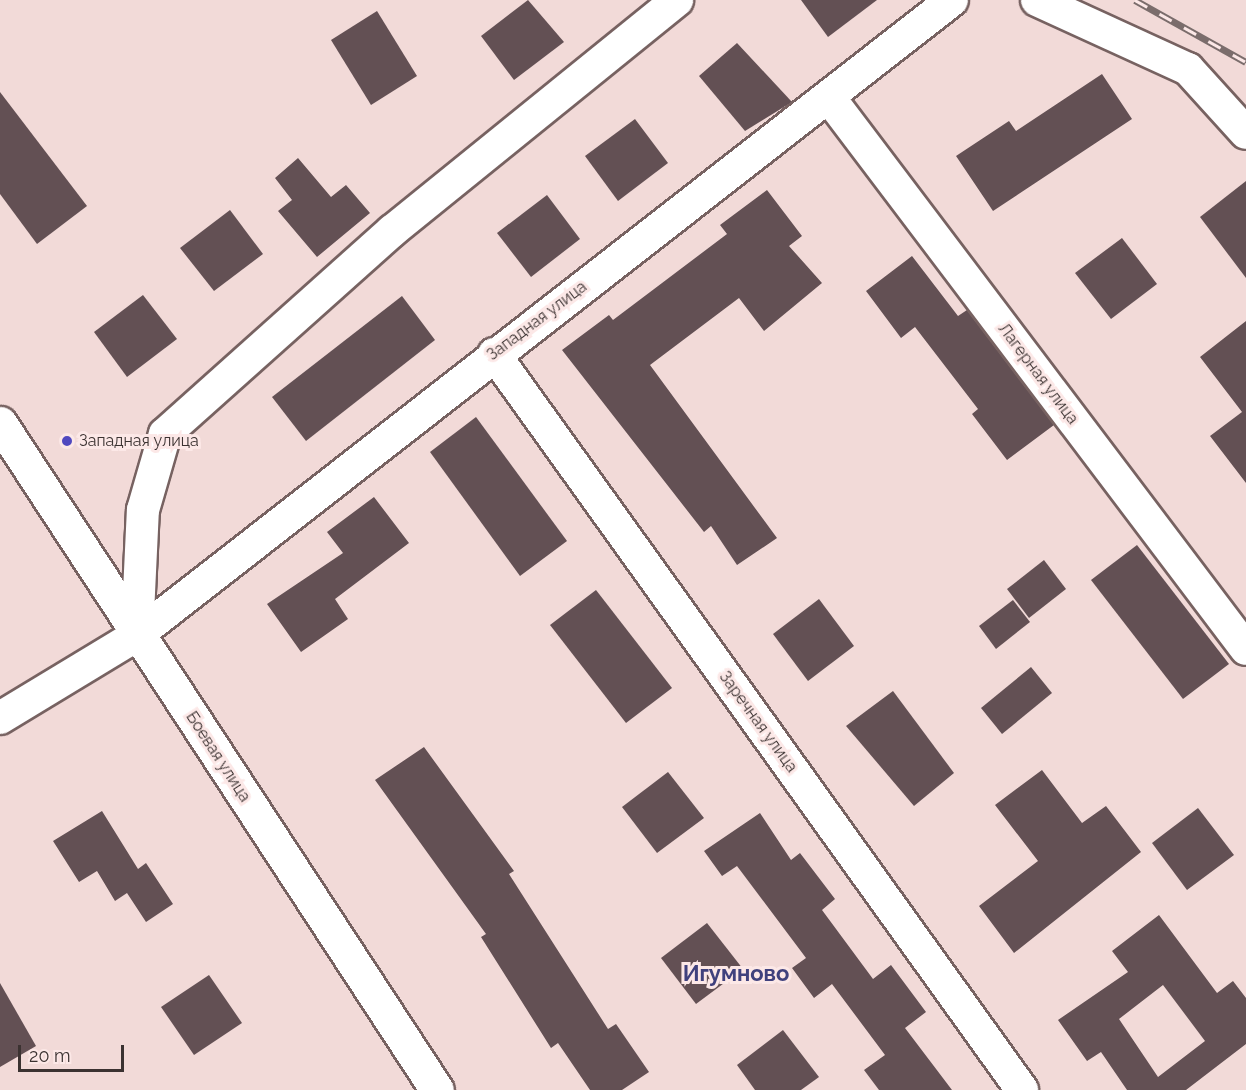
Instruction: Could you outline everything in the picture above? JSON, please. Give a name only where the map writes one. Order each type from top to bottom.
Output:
[{"type":"main road","name":"Боевая улица","points":[[0,423],[437,1090]]},
{"type":"street","points":[[138,635],[143,510],[165,434],[392,231],[677,0]]},
{"type":"street","name":"Западная улица","points":[[0,718],[138,635],[494,354],[831,100],[952,0]]},
{"type":"street","points":[[1037,0],[1188,69],[1246,133]]},
{"type":"street","name":"Лагерная улица","points":[[831,100],[1246,649]]},
{"type":"street","name":"Заречная улица","points":[[494,354],[1022,1090]]},
{"type":"building","points":[[528,0],[564,42],[514,80],[481,36]]},
{"type":"building","points":[[801,0],[877,0],[828,37]]},
{"type":"building","points":[[377,11],[417,76],[371,105],[331,40]]},
{"type":"building","points":[[737,43],[792,102],[745,131],[699,76]]},
{"type":"building","points":[[1102,74],[1132,119],[993,211],[956,156],[1009,121],[1016,131]]},
{"type":"building","points":[[0,92],[87,206],[37,244],[0,194]]},
{"type":"building","points":[[635,119],[668,163],[618,201],[585,156]]},
{"type":"building","points":[[298,158],[331,197],[346,185],[370,213],[317,257],[278,211],[292,200],[275,178]]},
{"type":"building","points":[[1246,181],[1246,278],[1200,217]]},
{"type":"building","points":[[767,190],[802,236],[789,246],[822,283],[764,331],[739,298],[650,365],[777,538],[737,565],[711,526],[704,532],[562,350],[609,315],[613,320],[727,234],[720,225]]},
{"type":"building","points":[[547,195],[580,239],[531,277],[497,233]]},
{"type":"building","points":[[230,210],[263,254],[214,291],[180,248]]},
{"type":"building","points":[[1122,238],[1157,284],[1111,319],[1075,273]]},
{"type":"building","points":[[912,256],[958,316],[967,310],[1054,425],[1007,460],[972,414],[978,409],[915,327],[901,338],[866,291]]},
{"type":"building","points":[[143,295],[177,339],[127,377],[94,332]]},
{"type":"building","points":[[402,296],[435,340],[306,441],[272,397]]},
{"type":"building","points":[[1246,321],[1246,483],[1210,436],[1242,412],[1200,357]]},
{"type":"building","points":[[476,417],[567,541],[520,576],[430,452]]},
{"type":"building","points":[[374,497],[409,543],[335,599],[348,619],[301,652],[267,604],[343,553],[327,532]]},
{"type":"building","points":[[1137,545],[1229,664],[1183,699],[1091,580]]},
{"type":"building","points":[[1044,560],[1066,589],[1029,618],[1007,589]]},
{"type":"building","points":[[596,590],[672,688],[626,723],[550,625]]},
{"type":"building","points":[[819,599],[854,646],[808,681],[773,634]]},
{"type":"building","points":[[1013,600],[1030,622],[996,649],[979,626]]},
{"type":"building","points":[[1031,667],[1052,693],[1002,734],[981,708]]},
{"type":"building","points":[[893,691],[954,773],[914,806],[846,726]]},
{"type":"building","points":[[424,747],[514,871],[509,874],[608,1029],[616,1024],[649,1072],[622,1090],[590,1090],[558,1043],[551,1048],[481,937],[486,934],[375,780]]},
{"type":"building","points":[[1042,770],[1082,823],[1106,806],[1141,852],[1014,953],[979,906],[1038,861],[995,805]]},
{"type":"building","points":[[668,772],[704,818],[657,853],[622,807]]},
{"type":"building","points":[[1198,808],[1234,855],[1187,890],[1152,843]]},
{"type":"building","points":[[102,811],[138,869],[146,863],[173,904],[146,922],[127,893],[115,901],[97,871],[79,882],[53,841]]},
{"type":"building","points":[[760,813],[791,860],[800,853],[835,899],[822,910],[873,979],[891,965],[926,1012],[905,1028],[952,1090],[879,1090],[864,1070],[885,1055],[832,984],[814,998],[792,968],[806,958],[737,866],[722,876],[704,851]]},
{"type":"building","points":[[1159,915],[1217,993],[1233,981],[1246,998],[1246,1044],[1186,1090],[1127,1090],[1101,1052],[1087,1061],[1058,1020],[1128,972],[1112,951]],"holes":[[[1163,985],[1205,1041],[1158,1077],[1119,1019]]]},
{"type":"building","points":[[707,923],[743,969],[696,1004],[661,958]]},
{"type":"building","points":[[209,975],[242,1023],[194,1055],[161,1007]]},
{"type":"building","points":[[0,983],[36,1046],[0,1067]]},
{"type":"building","points":[[783,1030],[819,1077],[801,1090],[755,1090],[737,1065]]},
{"type":"railway","points":[[1135,0],[1246,62]]},
{"type":"place","name":"Западная улица","points":[[67,441]]},
{"type":"district","name":"Игумново","points":[[736,974]]}]
